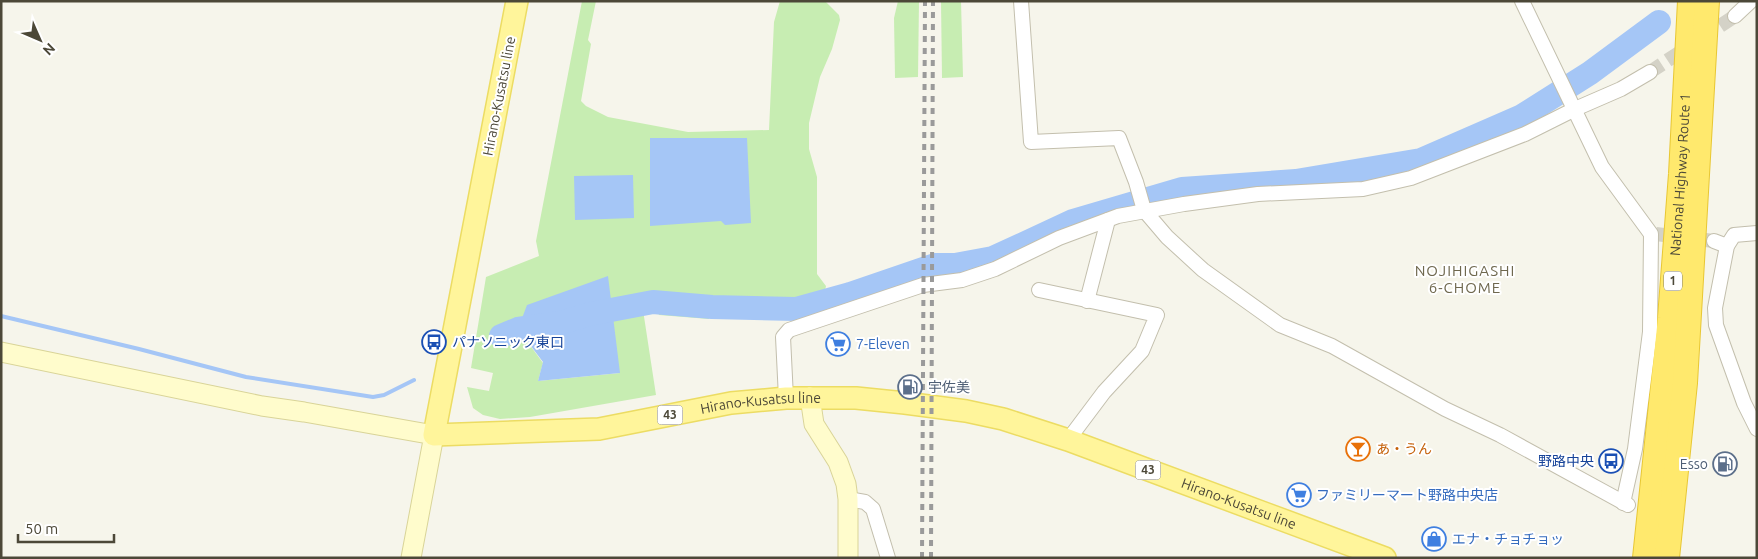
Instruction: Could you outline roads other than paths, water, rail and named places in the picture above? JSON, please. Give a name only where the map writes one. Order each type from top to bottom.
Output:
[{"type":"highway","name":"National Highway Route 1","points":[[1645,558],[1659,333],[1689,174],[1707,4]]},
{"type":"highway","name":"National Highway Route 1","points":[[1667,558],[1685,383],[1689,174]]},
{"type":"main road","name":"Hirano-Kusatsu line","points":[[517,1],[434,435],[599,429],[731,403],[786,398],[866,399],[905,403],[966,411],[1003,419],[1068,440],[1385,558]]},
{"type":"street","points":[[1022,1],[1032,142],[1119,138],[1142,203],[1167,237],[1202,270],[1280,325],[1332,346],[1445,409],[1500,435],[1625,504],[1659,333],[1654,234],[1602,167],[1522,1]]},
{"type":"street","points":[[1707,4],[1752,1]]},
{"type":"street","points":[[786,398],[783,337],[789,330],[923,285],[962,280],[995,269],[1059,238],[1108,220],[1142,203],[1258,194],[1363,189],[1401,180],[1526,134],[1569,97],[1621,89],[1650,72]]},
{"type":"street","points":[[1088,300],[1108,220]]},
{"type":"street","points":[[1757,233],[1734,235],[1720,243],[1715,308],[1716,325],[1744,403],[1757,430]]},
{"type":"street","points":[[1039,290],[1157,315],[1142,351],[1104,392],[1068,440]]},
{"type":"street","points":[[1,352],[253,404],[434,435],[411,558]]},
{"type":"street","points":[[810,397],[814,424],[838,462],[846,484],[848,500],[848,558]]},
{"type":"street","points":[[848,500],[865,502],[873,509],[888,558]]},
{"type":"water","points":[[650,138],[747,138],[751,223],[725,225],[721,221],[650,226]]},
{"type":"water","points":[[633,175],[634,218],[575,220],[574,176]]},
{"type":"water","points":[[608,276],[620,373],[538,381],[543,362],[518,329],[527,305]]},
{"type":"waterway","points":[[501,336],[518,329],[560,323],[590,314],[653,302],[712,307],[796,309],[850,294],[935,265],[955,265],[993,258],[1073,221],[1182,189],[1296,181],[1421,160],[1522,116],[1590,73],[1659,22]]},
{"type":"waterway","points":[[1,316],[246,377],[373,397],[384,395],[414,380]]},
{"type":"tunnel","points":[[1650,72],[1735,16]]},
{"type":"tunnel","points":[[1656,234],[1714,241]]},
{"type":"railway","points":[[922,558],[925,1]]},
{"type":"railway","points":[[931,558],[933,1]]},
{"type":"place","name":"パナソニック東口","points":[[434,342]]},
{"type":"place","name":"7-Eleven","points":[[838,344]]},
{"type":"place","name":"宇佐美","points":[[910,387]]},
{"type":"place","name":"あ・うん","points":[[1358,449]]},
{"type":"place","name":"野路中央","points":[[1611,461]]},
{"type":"place","name":"Esso","points":[[1725,464]]},
{"type":"place","name":"ファミリーマート野路中央店","points":[[1299,495]]},
{"type":"place","name":"エナ・チョチョッ","points":[[1434,539]]},
{"type":"district","name":"NOJIHIGASHI 6-CHOME","points":[[1465,280]]}]
